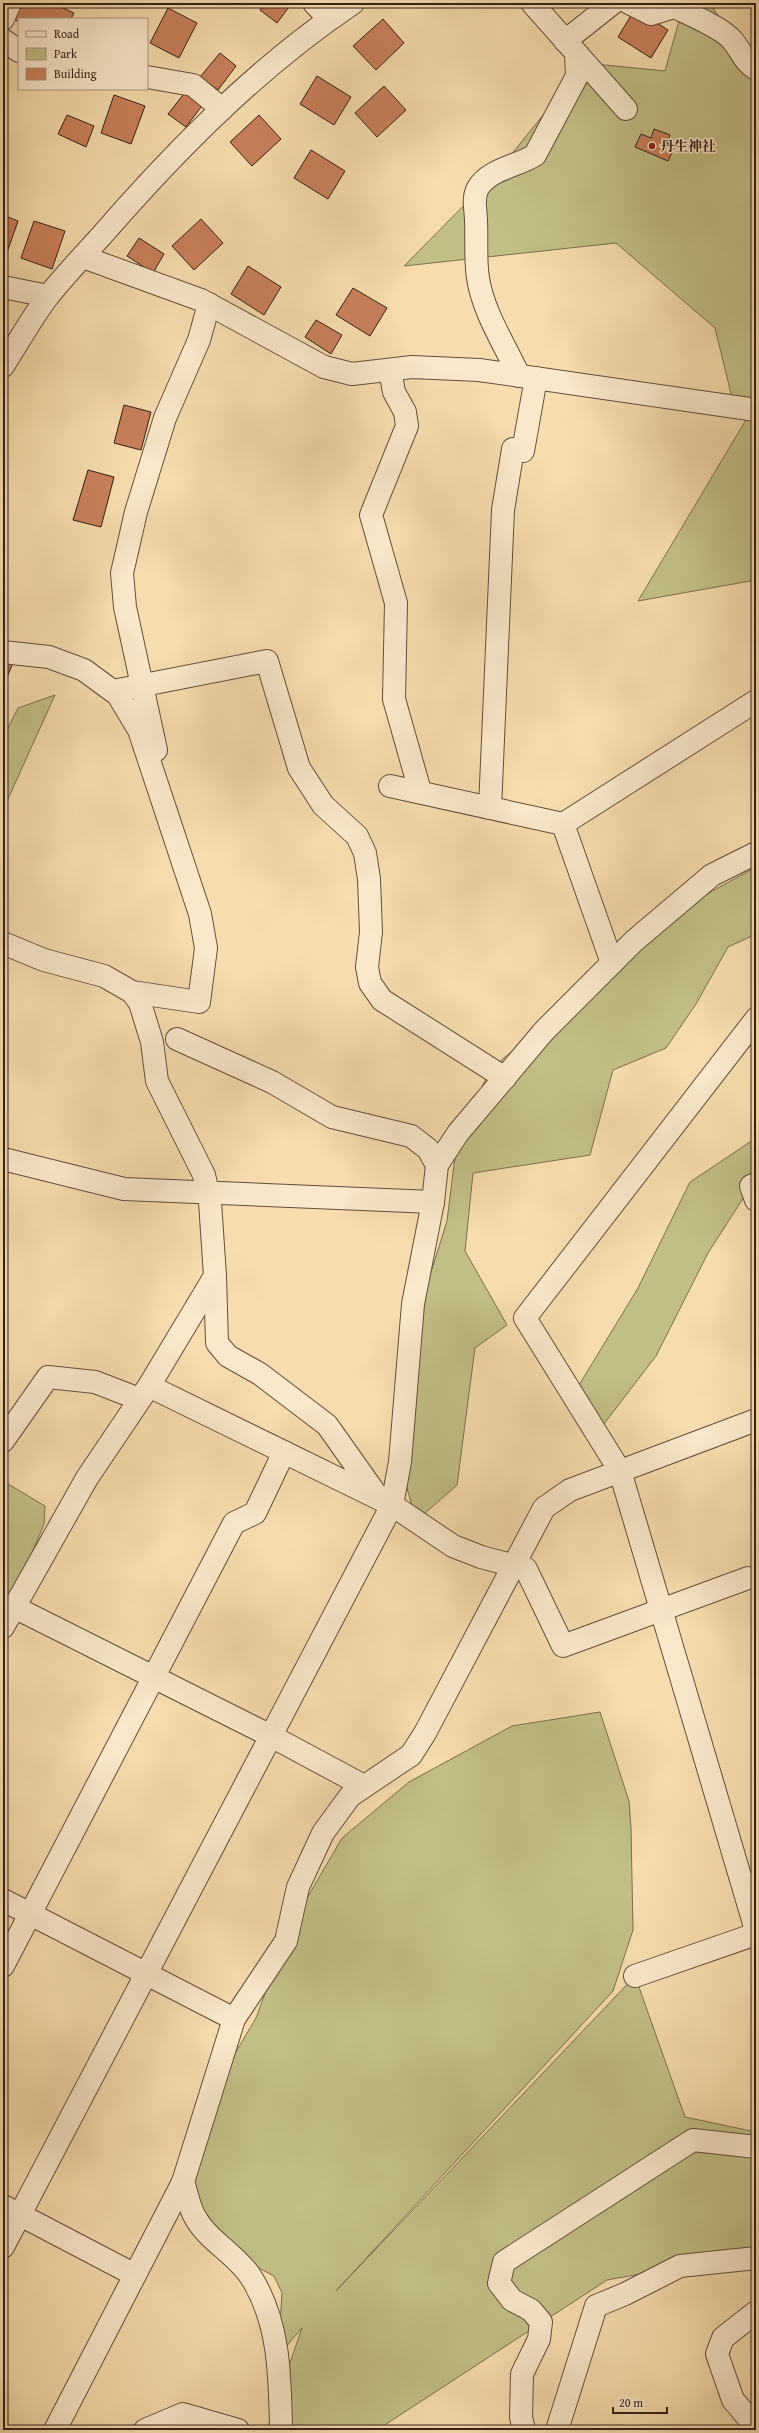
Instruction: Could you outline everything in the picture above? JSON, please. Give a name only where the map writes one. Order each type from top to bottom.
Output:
[{"type":"street","points":[[3,19],[10,3]]},
{"type":"street","points":[[314,3],[329,19]]},
{"type":"street","points":[[3,366],[48,296],[131,202],[222,109],[252,82],[329,19],[353,3]]},
{"type":"street","points":[[532,3],[626,110]]},
{"type":"street","points":[[570,47],[613,3]]},
{"type":"street","points":[[629,3],[651,14],[674,7],[702,20],[732,40],[746,64],[756,69]]},
{"type":"street","points":[[3,40],[18,50]]},
{"type":"street","points":[[490,808],[503,510],[512,449],[523,451],[528,377],[486,307],[478,280],[474,202],[478,187],[498,171],[523,162],[535,155],[576,76],[570,47]]},
{"type":"street","points":[[148,77],[193,85],[222,109]]},
{"type":"street","points":[[82,257],[209,304],[324,367],[352,374],[437,367],[528,377],[756,410]]},
{"type":"street","points":[[3,287],[48,296]]},
{"type":"street","points":[[146,752],[158,750],[125,607],[122,573],[136,512],[165,418],[199,340],[209,304]]},
{"type":"street","points":[[390,370],[394,392],[405,412],[407,426],[371,515],[396,603],[394,699],[420,791]]},
{"type":"street","points":[[3,652],[49,657],[84,670],[118,696],[139,730],[200,914],[206,948],[199,1002],[132,992],[104,976],[44,960],[3,944]]},
{"type":"street","points":[[113,691],[267,661],[299,768],[323,805],[356,836],[365,854],[369,879],[371,932],[367,967],[370,983],[382,1000],[505,1078]]},
{"type":"street","points":[[390,786],[420,791],[563,824],[756,702]]},
{"type":"street","points":[[563,824],[612,963]]},
{"type":"street","points":[[3,2247],[11,2211],[147,1974],[271,1736],[386,1502],[400,1462],[413,1304],[434,1202],[437,1165],[458,1133],[544,1031],[634,941],[712,875],[756,853]]},
{"type":"street","points":[[132,992],[140,1003],[152,1042],[157,1081],[204,1175],[208,1191],[215,1276],[217,1343],[228,1356],[260,1374],[327,1425],[386,1502]]},
{"type":"street","points":[[756,1019],[524,1318],[620,1471],[756,1930]]},
{"type":"street","points":[[177,1039],[272,1082],[332,1117],[411,1136],[428,1149],[437,1165]]},
{"type":"street","points":[[3,1159],[124,1189],[208,1191],[434,1202]]},
{"type":"street","points":[[756,1184],[751,1186],[756,1200]]},
{"type":"street","points":[[3,1627],[87,1478],[144,1392],[215,1276]]},
{"type":"street","points":[[3,1441],[48,1378],[94,1382],[144,1392],[284,1452],[386,1502],[453,1546],[526,1569],[563,1646],[748,1578]]},
{"type":"street","points":[[55,2430],[183,2182],[234,2019],[286,1941],[298,1887],[323,1833],[350,1796],[411,1755],[425,1733],[544,1508],[570,1490],[756,1420]]},
{"type":"street","points":[[3,1966],[234,1523],[255,1513],[284,1452]]},
{"type":"street","points":[[14,1607],[271,1736],[364,1786]]},
{"type":"street","points":[[3,1900],[234,2019]]},
{"type":"street","points":[[635,1976],[756,1934]]},
{"type":"street","points":[[524,2430],[521,2417],[522,2374],[539,2339],[541,2322],[531,2310],[512,2300],[500,2283],[504,2262],[693,2140],[756,2147]]},
{"type":"street","points":[[183,2182],[195,2217],[213,2238],[238,2261],[250,2276],[260,2294],[269,2319],[278,2356],[281,2430]]},
{"type":"street","points":[[11,2211],[135,2275]]},
{"type":"street","points":[[557,2430],[596,2306],[625,2294],[680,2266],[756,2258]]},
{"type":"street","points":[[756,2312],[723,2338],[717,2354],[733,2400],[756,2427]]},
{"type":"street","points":[[145,2430],[183,2414],[238,2430]]},
{"type":"green space","points":[[684,3],[710,3],[736,45],[756,48],[756,580],[638,601],[750,413],[734,406],[715,328],[616,243],[404,266],[498,171],[585,63],[665,71]]},
{"type":"green space","points":[[55,695],[3,810],[3,738],[18,708]]},
{"type":"green space","points":[[756,867],[756,934],[728,947],[696,1004],[666,1048],[613,1070],[590,1155],[473,1173],[465,1251],[507,1325],[475,1348],[457,1485],[416,1521],[400,1462],[411,1336],[447,1221],[458,1133],[491,1069],[598,978],[658,921]]},
{"type":"green space","points":[[756,1138],[756,1184],[751,1186],[708,1253],[656,1356],[597,1433],[573,1395],[638,1288],[690,1182]]},
{"type":"green space","points":[[3,1481],[45,1506],[44,1524],[3,1623]]},
{"type":"green space","points":[[600,1712],[629,1801],[631,1828],[633,1930],[613,1991],[336,2291],[635,1976],[685,2117],[756,2132],[756,2265],[691,2265],[607,2280],[377,2430],[267,2430],[302,2328],[278,2356],[282,2293],[274,2276],[229,2252],[195,2217],[188,2167],[210,2096],[256,2018],[289,1929],[342,1838],[409,1782],[512,1726]]},
{"type":"building","points":[[19,3],[52,3],[74,13],[72,18],[18,18],[18,21],[12,18]]},
{"type":"building","points":[[265,3],[292,3],[277,23],[260,10]]},
{"type":"building","points":[[168,8],[197,23],[179,58],[150,43]]},
{"type":"building","points":[[635,9],[668,30],[651,58],[618,37]]},
{"type":"building","points":[[383,19],[404,43],[376,70],[353,46]]},
{"type":"building","points":[[220,53],[236,66],[218,90],[200,77]]},
{"type":"building","points":[[317,76],[351,97],[334,125],[300,104]]},
{"type":"building","points":[[384,86],[406,110],[377,137],[355,113]]},
{"type":"building","points":[[187,90],[204,103],[186,127],[168,114]]},
{"type":"building","points":[[114,95],[145,106],[131,144],[101,133]]},
{"type":"building","points":[[67,115],[94,126],[86,147],[58,134]]},
{"type":"building","points":[[259,115],[281,139],[252,166],[230,142]]},
{"type":"building","name":"丹生神社","points":[[654,129],[670,135],[666,145],[674,148],[668,161],[635,147],[641,134],[651,138]]},
{"type":"building","points":[[311,150],[345,171],[328,199],[294,178]]},
{"type":"building","points":[[3,215],[18,221],[5,258],[3,258]]},
{"type":"building","points":[[201,219],[223,243],[194,270],[172,246]]},
{"type":"building","points":[[34,221],[65,231],[52,269],[21,258]]},
{"type":"building","points":[[139,238],[164,254],[153,273],[127,256]]},
{"type":"building","points":[[248,266],[281,287],[264,315],[231,294]]},
{"type":"building","points":[[353,288],[387,308],[370,336],[336,315]]},
{"type":"building","points":[[316,320],[342,335],[331,354],[305,337]]},
{"type":"building","points":[[124,405],[151,412],[141,450],[114,443]]},
{"type":"building","points":[[88,470],[114,477],[101,527],[73,520]]},
{"type":"building","points":[[3,661],[12,665],[4,685],[3,684]]},
{"type":"place","name":"丹生神社","points":[[652,146]]}]
